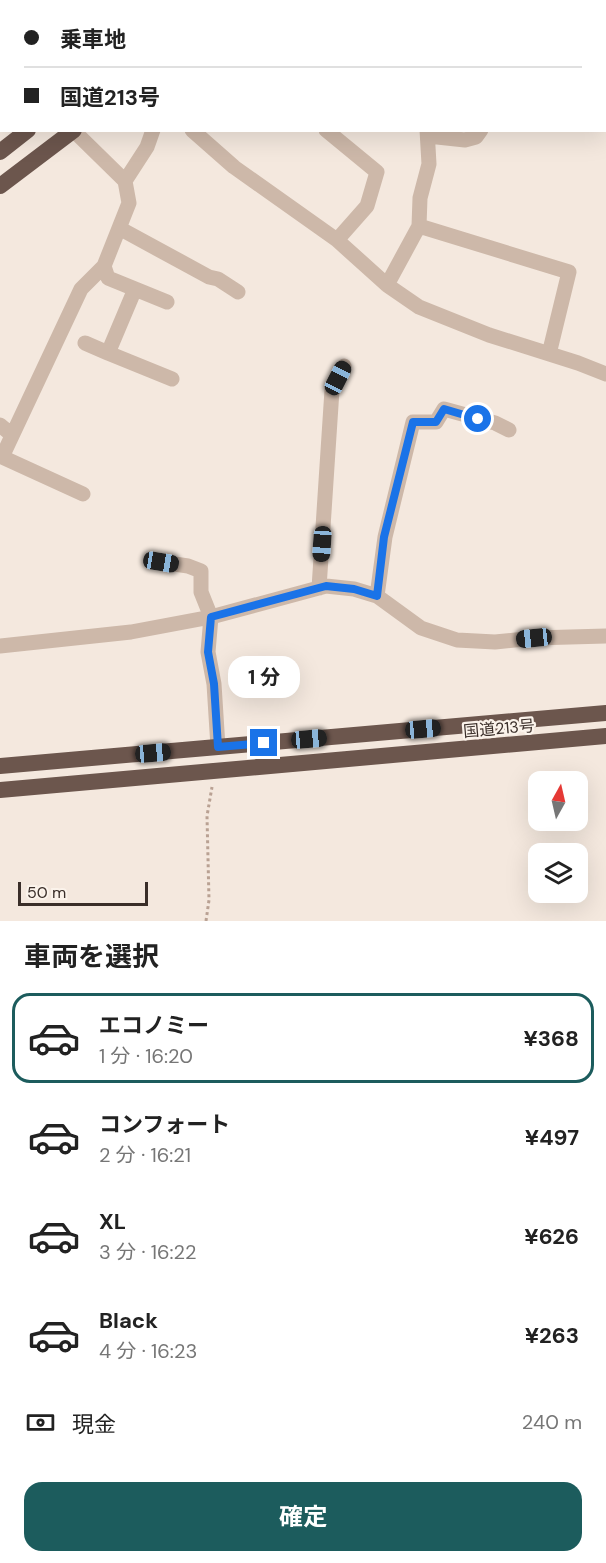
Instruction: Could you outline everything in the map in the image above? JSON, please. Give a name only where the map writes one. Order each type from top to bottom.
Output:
[{"type":"highway","points":[[0,152],[25,132]]},
{"type":"highway","points":[[0,186],[71,132]]},
{"type":"highway","name":"国道213号","points":[[0,766],[606,713]]},
{"type":"highway","name":"国道213号","points":[[0,790],[606,736]]},
{"type":"street","points":[[76,132],[125,181],[129,203],[104,266],[81,289],[1,459],[83,494]]},
{"type":"street","points":[[125,181],[147,147],[152,132]]},
{"type":"street","points":[[194,132],[234,167],[337,240],[387,285],[419,307],[489,335],[606,375]]},
{"type":"street","points":[[328,132],[377,172],[367,206],[337,240]]},
{"type":"street","points":[[387,285],[419,226],[420,198],[429,164],[427,133],[465,140],[476,137],[480,132]]},
{"type":"street","points":[[419,226],[569,272],[549,354]]},
{"type":"street","points":[[119,228],[209,277],[218,279],[238,292]]},
{"type":"street","points":[[104,266],[108,278],[167,302]]},
{"type":"street","points":[[108,353],[135,289]]},
{"type":"street","points":[[85,343],[172,379]]},
{"type":"street","points":[[319,588],[332,390],[344,366]]},
{"type":"street","points":[[377,596],[384,537],[413,422],[436,422],[444,409],[495,423],[509,430]]},
{"type":"street","points":[[0,425],[12,435]]},
{"type":"street","points":[[161,562],[188,566],[201,571],[201,592],[211,617],[208,652],[214,684],[218,747]]},
{"type":"street","points":[[0,646],[131,632],[211,617],[326,586],[354,589],[377,596],[421,628],[457,640],[495,642],[534,638],[606,636]]},
{"type":"path","points":[[206,921],[209,900],[207,816],[216,771]]},
{"type":"route","points":[[264,743],[218,747],[214,684],[208,652],[211,617],[326,586],[354,589],[377,596],[384,537],[413,422],[436,422],[444,409],[478,419]]}]
